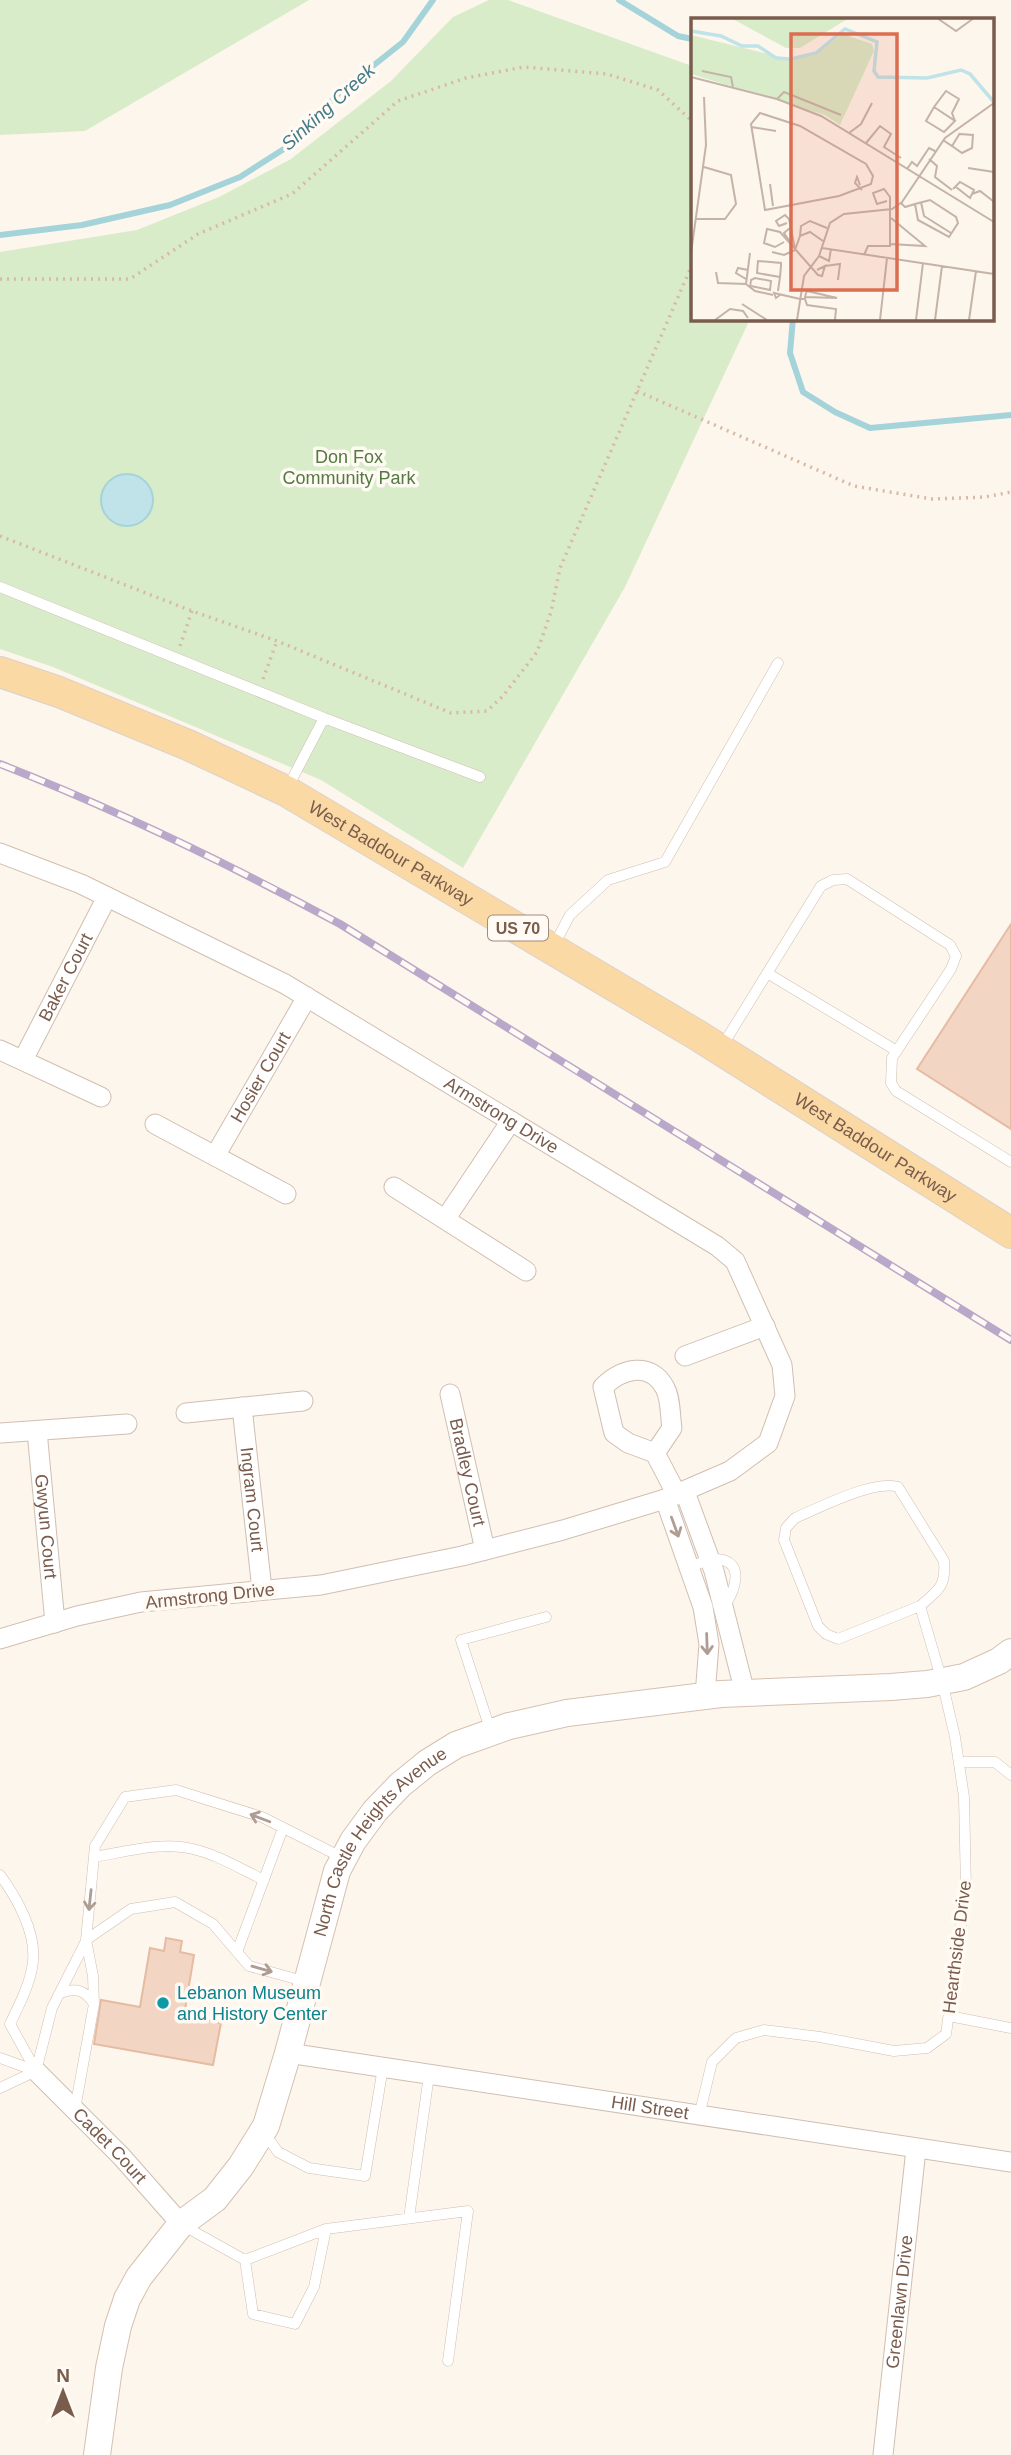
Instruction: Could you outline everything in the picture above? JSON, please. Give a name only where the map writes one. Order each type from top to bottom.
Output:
[{"type":"main road","name":"West Baddour Parkway","points":[[0,672],[59,692],[188,745],[286,791],[720,1050],[1011,1233]]},
{"type":"street","name":"Armstrong Drive","points":[[0,853],[81,884],[307,997],[717,1246],[735,1261],[765,1326],[782,1365],[785,1396],[768,1443],[730,1471],[676,1495],[563,1531],[321,1585],[141,1602],[0,1639]]},
{"type":"street","name":"Baker Court","points":[[23,1060],[107,897]]},
{"type":"street","name":"Hosier Court","points":[[215,1156],[307,997]]},
{"type":"street","points":[[0,1050],[101,1097]]},
{"type":"street","points":[[446,1218],[511,1121]]},
{"type":"street","points":[[155,1124],[286,1194]]},
{"type":"street","points":[[394,1187],[526,1271]]},
{"type":"street","points":[[685,1356],[765,1326]]},
{"type":"street","name":"Bradley Court","points":[[450,1394],[485,1550]]},
{"type":"street","points":[[186,1413],[303,1401]]},
{"type":"street","name":"Ingram Court","points":[[242,1407],[262,1590]]},
{"type":"street","points":[[1,1433],[127,1424]]},
{"type":"street","name":"Gwyun Court","points":[[37,1431],[55,1623]]},
{"type":"street","points":[[656,1453],[710,1560],[713,1612],[705,1696]]},
{"type":"street","points":[[676,1495],[690,1567],[713,1612],[745,1693]]},
{"type":"street","name":"North Castle Heights Avenue","points":[[97,2455],[109,2368],[127,2299],[139,2277],[181,2224],[215,2199],[241,2166],[262,2131],[288,2053],[337,1871],[353,1841],[375,1811],[400,1785],[427,1763],[456,1745],[509,1726],[567,1713],[705,1696],[891,1687],[942,1681],[964,1677],[1011,1653]]},
{"type":"street","name":"Hill Street","points":[[288,2053],[1011,2162]]},
{"type":"street","name":"Cadet Court","points":[[36,2071],[121,2156],[181,2224]]},
{"type":"street","name":"Greenlawn Drive","points":[[883,2455],[916,2149]]},
{"type":"lane","points":[[0,587],[324,718],[480,777]]},
{"type":"lane","points":[[552,949],[570,915],[608,880],[665,862],[778,663]]},
{"type":"lane","points":[[286,791],[324,718]]},
{"type":"lane","points":[[720,1050],[821,886],[833,880],[847,879],[950,945],[956,956],[951,969],[892,1058],[891,1083],[896,1091],[1011,1161]]},
{"type":"lane","points":[[767,973],[897,1051]]},
{"type":"lane","points":[[890,1484],[898,1487],[944,1561],[945,1574],[941,1588],[920,1606],[838,1639],[826,1634],[818,1626],[783,1540],[786,1528],[795,1518],[873,1488],[890,1484]]},
{"type":"lane","points":[[690,1567],[710,1560]]},
{"type":"lane","name":"Hearthside Drive","points":[[699,2116],[712,2062],[736,2038],[764,2030],[894,2051],[927,2048],[946,2034],[966,1889],[964,1797],[942,1681],[920,1606]]},
{"type":"lane","points":[[492,1733],[461,1640],[547,1617]]},
{"type":"lane","points":[[959,1762],[995,1762],[1011,1775]]},
{"type":"lane","points":[[75,2110],[94,2004],[93,1976],[86,1940],[95,1846],[125,1797],[176,1790],[262,1818],[344,1858]]},
{"type":"lane","points":[[237,1952],[283,1828]]},
{"type":"lane","points":[[94,1857],[155,1847],[191,1848],[226,1861],[264,1880]]},
{"type":"lane","points":[[0,1875],[8,1885],[29,1927],[33,1961],[24,1995],[10,2024]]},
{"type":"lane","points":[[36,2071],[46,2030],[60,1993],[86,1940],[131,1909],[175,1902],[213,1924],[249,1966],[308,1982]]},
{"type":"lane","points":[[60,1993],[79,1990],[88,1994],[94,2004]]},
{"type":"lane","points":[[0,2017],[10,2024],[36,2071]]},
{"type":"lane","points":[[949,2017],[1011,2028]]},
{"type":"lane","points":[[0,2058],[36,2071]]},
{"type":"lane","points":[[262,2131],[278,2152],[309,2168],[365,2176],[383,2067]]},
{"type":"lane","points":[[0,2088],[36,2071]]},
{"type":"lane","points":[[408,2218],[429,2074]]},
{"type":"lane","points":[[181,2224],[245,2260],[326,2229],[468,2211],[448,2361]]},
{"type":"lane","points":[[245,2260],[253,2314],[295,2324],[314,2287],[326,2229]]},
{"type":"path","points":[[0,279],[130,279],[198,234],[292,194],[398,100],[466,78],[524,67],[607,74],[658,90],[691,120]]},
{"type":"path","points":[[0,536],[277,641],[451,713],[487,711],[503,696],[537,652],[551,612],[560,568],[691,267]]},
{"type":"path","points":[[637,391],[854,486],[932,499],[1011,492]]},
{"type":"path","points":[[175,658],[192,611]]},
{"type":"path","points":[[259,691],[277,641]]},
{"type":"green space","points":[[0,0],[309,0],[85,131],[0,135]]},
{"type":"green space","name":"Don Fox Community Park","points":[[489,0],[508,0],[691,66],[691,320],[750,320],[625,587],[463,868],[321,780],[53,667],[0,649],[0,252],[137,230],[219,197],[291,159],[391,81],[453,17]]},
{"type":"water","points":[[127,474],[137,476],[145,482],[151,490],[151,510],[145,518],[137,524],[127,526],[117,524],[109,518],[103,510],[101,500],[103,490],[109,482],[117,476]]},
{"type":"building","points":[[1011,924],[1011,1129],[917,1069]]},
{"type":"building","name":"Lebanon Museum and History Center","points":[[166,1938],[182,1941],[180,1952],[194,1955],[184,2016],[221,2023],[213,2065],[94,2044],[101,2000],[140,2007],[150,1948],[164,1951]]},
{"type":"waterway","name":"Sinking Creek","points":[[0,235],[82,225],[170,205],[240,177],[287,147],[340,92],[403,42],[433,0]]},
{"type":"waterway","name":"Sinking Creek","points":[[619,0],[678,36],[691,39]]},
{"type":"waterway","name":"Sinking Creek","points":[[793,320],[790,353],[803,392],[835,412],[870,428],[1011,415]]},
{"type":"railway","points":[[0,764],[172,839],[340,924],[1011,1340]]},
{"type":"place","name":"Lebanon Museum and History Center","points":[[163,2003]]}]
